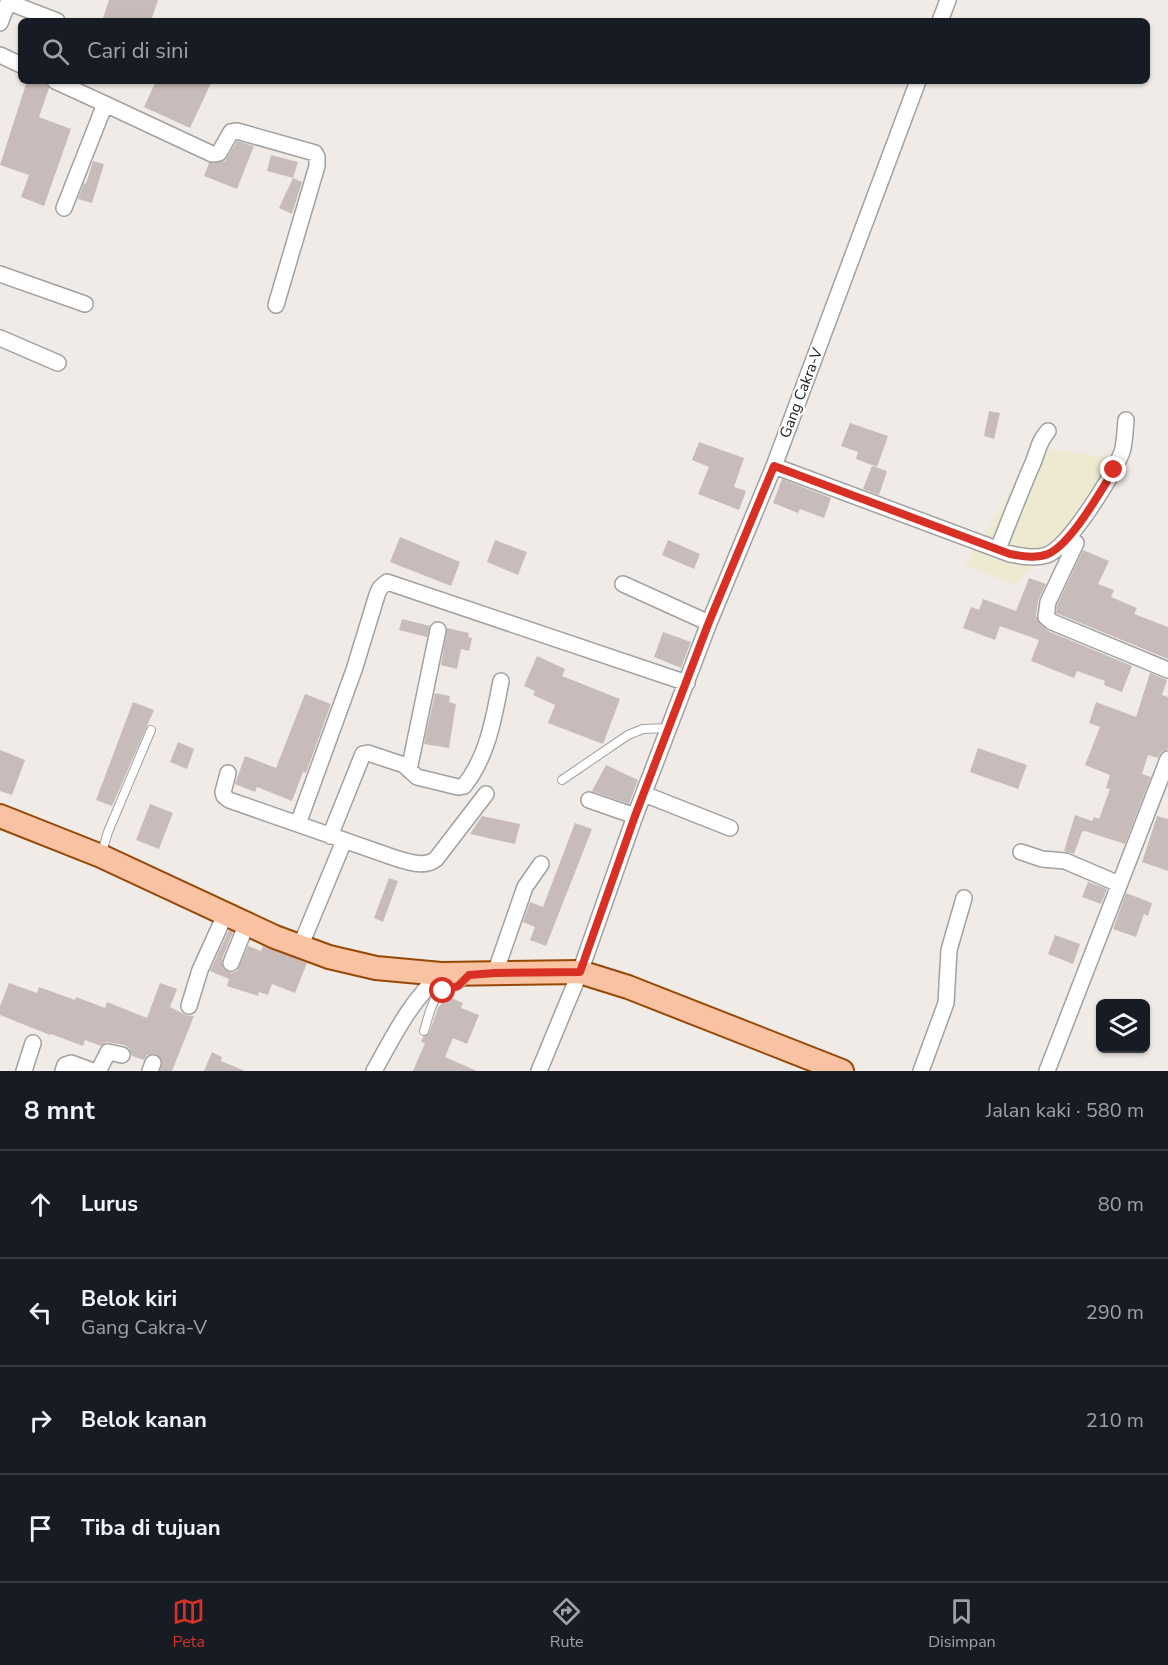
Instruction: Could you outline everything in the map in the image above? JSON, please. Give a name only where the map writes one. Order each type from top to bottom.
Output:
[{"type":"main road","points":[[0,816],[101,856],[225,915],[300,947],[346,962],[376,968],[441,974],[580,972],[628,987],[842,1071]]},
{"type":"street","points":[[941,18],[948,0]]},
{"type":"street","points":[[0,23],[9,1],[50,18]]},
{"type":"street","points":[[0,56],[18,64]]},
{"type":"street","points":[[62,84],[212,154],[219,153],[231,132],[237,131],[315,153],[317,166],[276,305]]},
{"type":"street","name":"Gang Cakra-V","points":[[539,1071],[580,972],[635,816],[709,622],[774,466],[917,84]]},
{"type":"street","points":[[64,208],[105,104]]},
{"type":"street","points":[[0,274],[86,304]]},
{"type":"street","points":[[0,338],[58,363]]},
{"type":"street","points":[[774,466],[1010,554],[1028,557],[1046,555],[1062,544],[1114,470],[1123,449],[1126,420]]},
{"type":"street","points":[[998,549],[1018,495],[1035,458],[1040,439],[1048,431]]},
{"type":"street","points":[[1076,543],[1048,602],[1046,616],[1052,622],[1168,670]]},
{"type":"street","points":[[298,824],[354,670],[377,595],[380,588],[387,582],[687,683]]},
{"type":"street","points":[[623,584],[709,622]]},
{"type":"street","points":[[409,770],[438,630]]},
{"type":"street","points":[[300,947],[363,754],[368,753],[404,765],[417,777],[458,787],[464,786],[486,746],[501,681]]},
{"type":"street","points":[[1047,1071],[1168,759]]},
{"type":"street","points":[[228,773],[223,792],[229,800],[398,859],[424,864],[436,859],[486,794]]},
{"type":"street","points":[[644,794],[730,828]]},
{"type":"street","points":[[589,800],[635,816]]},
{"type":"street","points":[[1021,852],[1042,859],[1065,861],[1119,884]]},
{"type":"street","points":[[495,973],[525,887],[541,864]]},
{"type":"street","points":[[921,1071],[946,1003],[949,950],[964,898]]},
{"type":"street","points":[[189,1006],[200,970],[225,915]]},
{"type":"street","points":[[231,963],[247,923]]},
{"type":"street","points":[[374,1071],[415,1003],[441,974]]},
{"type":"street","points":[[24,1071],[33,1043]]},
{"type":"street","points":[[63,1071],[65,1065],[71,1063],[94,1071],[99,1070],[108,1052],[122,1055]]},
{"type":"lane","points":[[562,780],[628,735],[643,729],[669,728]]},
{"type":"lane","points":[[101,856],[108,832],[151,730]]},
{"type":"lane","points":[[424,1031],[433,1004],[439,994],[458,986],[469,975]]},
{"type":"shaded area","points":[[1038,447],[1112,458],[1093,501],[1014,585],[965,565]]},
{"type":"building","points":[[109,0],[158,0],[152,18],[103,18]]},
{"type":"building","points":[[26,84],[47,84],[49,88],[39,117],[71,129],[44,206],[21,197],[29,175],[0,165]]},
{"type":"building","points":[[155,84],[211,84],[190,128],[144,107]]},
{"type":"building","points":[[237,141],[254,146],[237,189],[204,176],[209,163],[225,161]]},
{"type":"building","points":[[271,155],[298,162],[293,178],[267,171]]},
{"type":"building","points":[[93,161],[104,164],[92,203],[78,199],[84,183],[86,184]]},
{"type":"building","points":[[293,178],[302,182],[292,214],[279,208]]},
{"type":"building","points":[[989,411],[1000,413],[994,439],[984,436]]},
{"type":"building","points":[[850,423],[888,436],[877,467],[856,459],[858,452],[841,446]]},
{"type":"building","points":[[699,442],[744,458],[734,487],[746,491],[739,510],[698,494],[709,467],[692,460]]},
{"type":"building","points":[[872,466],[887,471],[879,495],[863,489]]},
{"type":"building","points":[[782,479],[831,498],[824,518],[800,509],[798,513],[773,503]]},
{"type":"building","points":[[400,537],[460,562],[451,586],[390,562]]},
{"type":"building","points":[[495,540],[527,552],[518,575],[487,562]]},
{"type":"building","points":[[668,540],[700,554],[694,569],[662,555]]},
{"type":"building","points":[[1083,550],[1109,561],[1098,584],[1114,590],[1111,597],[1137,608],[1134,614],[1168,627],[1168,659],[1056,613],[1057,605]]},
{"type":"building","points":[[1029,578],[1046,584],[1038,601],[1036,616],[1040,624],[1048,631],[1132,666],[1122,692],[1104,685],[1105,681],[1077,671],[1074,678],[1031,661],[1039,640],[1000,626],[995,640],[963,628],[971,607],[979,610],[983,599],[1016,611]]},
{"type":"building","points":[[402,619],[430,626],[427,637],[399,630]]},
{"type":"building","points":[[447,628],[469,633],[468,637],[472,638],[469,651],[461,649],[457,669],[441,665]]},
{"type":"building","points":[[663,632],[691,642],[681,668],[654,657]]},
{"type":"building","points":[[537,656],[565,669],[562,676],[620,699],[603,744],[548,723],[555,705],[533,695],[535,691],[524,686]]},
{"type":"building","points":[[1150,673],[1167,680],[1162,695],[1168,697],[1168,749],[1161,752],[1158,758],[1148,755],[1142,774],[1151,777],[1125,844],[1085,831],[1082,832],[1074,854],[1064,851],[1075,815],[1092,821],[1094,817],[1099,819],[1110,789],[1106,788],[1110,775],[1085,765],[1100,727],[1089,723],[1096,702],[1136,717]]},
{"type":"building","points":[[435,693],[450,696],[449,702],[456,704],[449,748],[424,744]]},
{"type":"building","points":[[305,694],[331,704],[306,773],[303,772],[292,801],[257,787],[255,792],[235,784],[245,756],[276,768]]},
{"type":"building","points":[[133,702],[154,710],[112,806],[96,800]]},
{"type":"building","points":[[178,742],[194,749],[187,769],[170,762]]},
{"type":"building","points":[[978,748],[1027,765],[1018,789],[970,772]]},
{"type":"building","points":[[0,750],[25,760],[12,795],[0,791]]},
{"type":"building","points":[[606,765],[638,780],[629,804],[592,791]]},
{"type":"building","points":[[150,804],[173,813],[159,849],[136,840]]},
{"type":"building","points":[[482,816],[520,824],[515,844],[470,834]]},
{"type":"building","points":[[1157,816],[1168,819],[1168,871],[1142,862]]},
{"type":"building","points":[[575,823],[592,829],[546,946],[530,940],[535,927],[523,922],[530,902],[543,907]]},
{"type":"building","points":[[389,878],[398,881],[383,922],[374,918]]},
{"type":"building","points":[[1088,882],[1107,889],[1101,904],[1082,897]]},
{"type":"building","points":[[1126,893],[1152,903],[1148,916],[1144,914],[1136,937],[1113,929]]},
{"type":"building","points":[[229,930],[233,932],[222,959],[224,969],[232,973],[237,971],[248,946],[261,951],[263,946],[307,963],[295,993],[272,984],[268,995],[259,992],[258,996],[227,986],[229,979],[210,971]]},
{"type":"building","points":[[1055,935],[1080,944],[1073,964],[1048,954]]},
{"type":"building","points":[[9,983],[37,993],[39,987],[105,1008],[107,1002],[147,1018],[160,983],[177,989],[170,1007],[186,1015],[194,1016],[172,1071],[160,1071],[162,1061],[156,1054],[147,1055],[144,1060],[132,1056],[129,1048],[124,1045],[106,1042],[101,1046],[85,1040],[83,1046],[0,1015],[0,1006]]},
{"type":"building","points":[[447,996],[463,1003],[461,1008],[479,1015],[467,1044],[453,1038],[445,1057],[477,1071],[413,1071],[425,1043],[421,1042],[423,1037],[429,1033],[438,1008]]},
{"type":"building","points":[[212,1052],[222,1057],[221,1061],[245,1071],[204,1071]]},
{"type":"route","points":[[443,991],[458,986],[469,975],[580,972],[635,816],[709,622],[774,466],[1010,554],[1028,557],[1046,555],[1062,544],[1092,505],[1114,470]]}]
